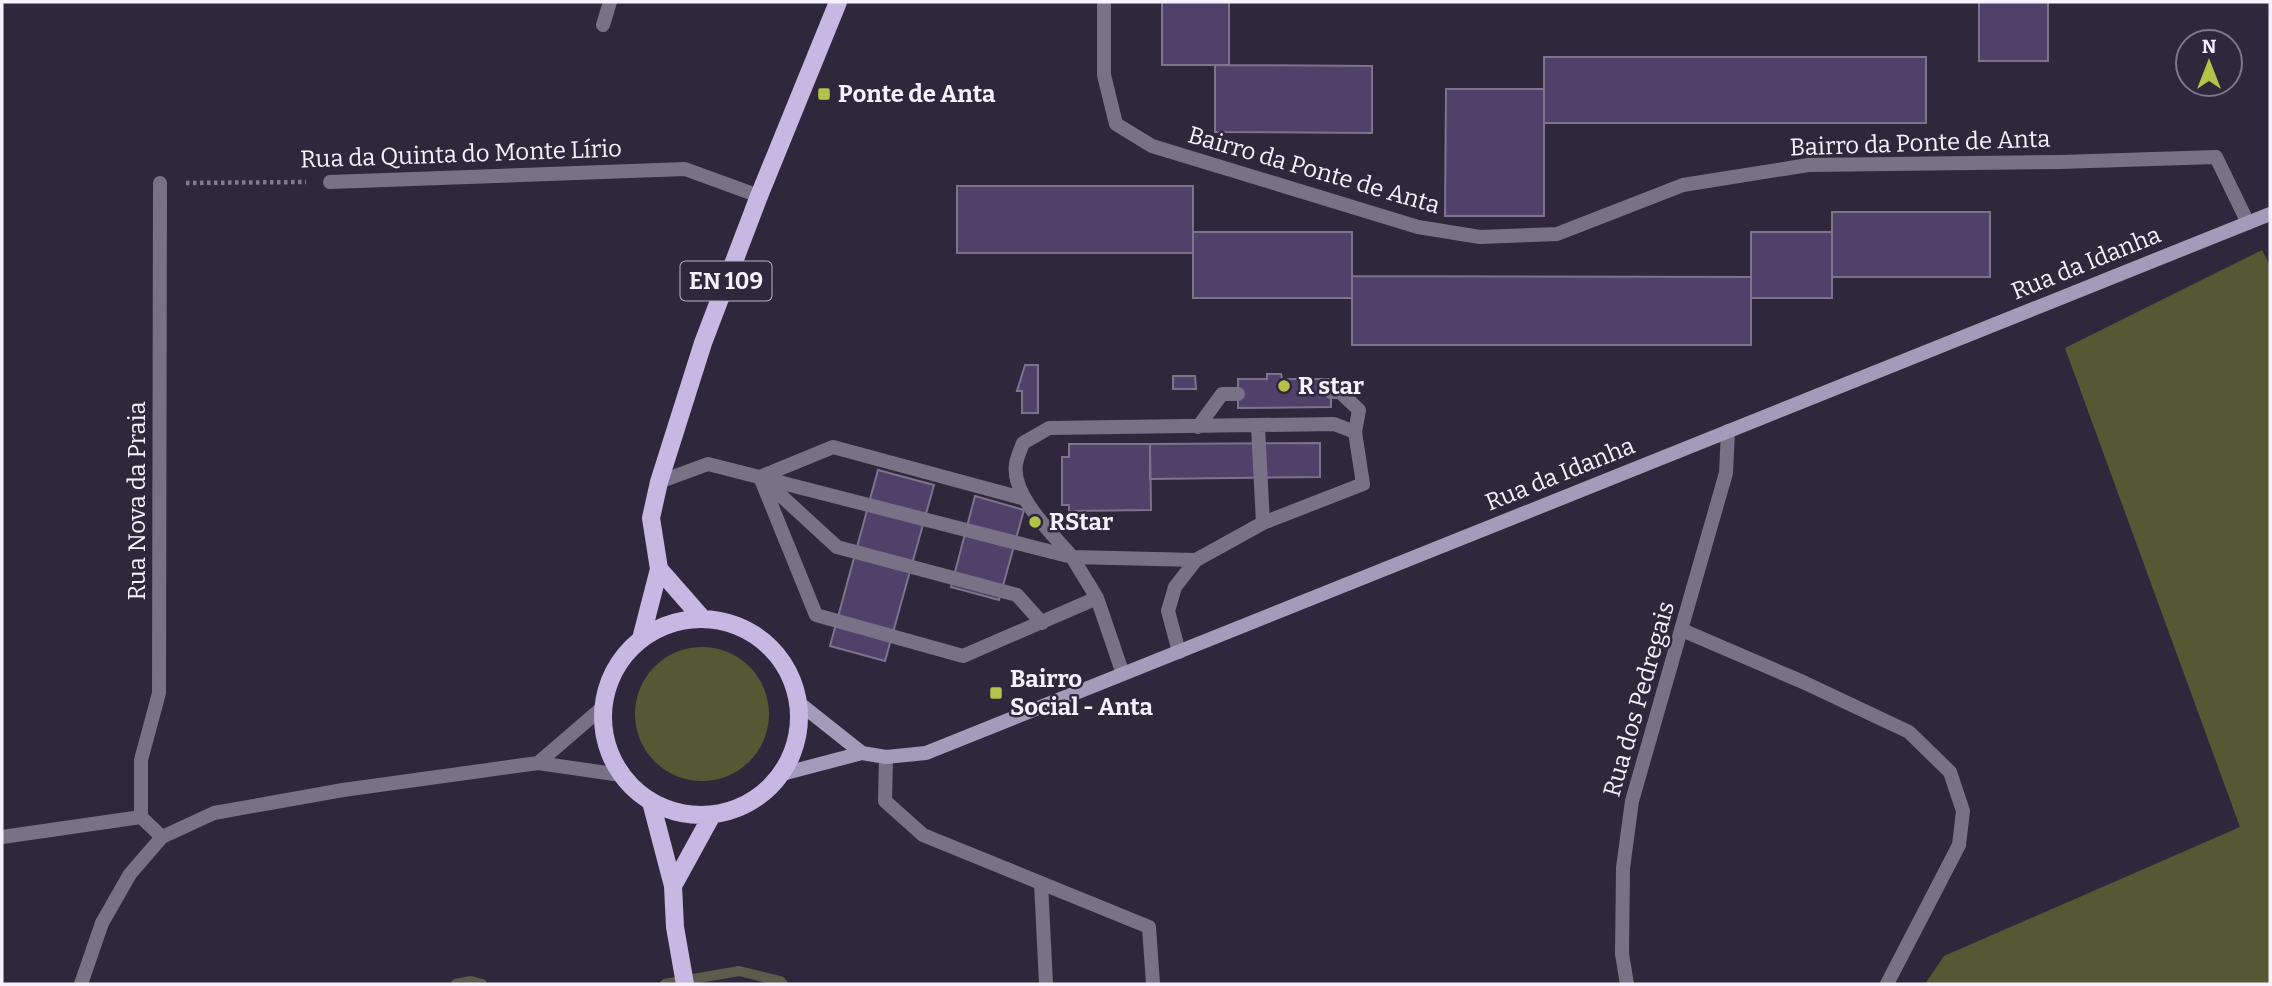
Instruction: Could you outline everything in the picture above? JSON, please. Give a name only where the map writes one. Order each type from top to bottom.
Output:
[{"type":"main road","name":"EN 109","points":[[641,639],[659,569],[652,518],[659,482],[703,344],[759,196],[838,2]]},
{"type":"main road","name":"Rua da Idanha","points":[[782,774],[862,753],[886,757],[926,753],[2270,214]]},
{"type":"main road","points":[[659,569],[702,618]]},
{"type":"main road","name":"EN 109","points":[[702,618],[729,623],[755,634],[776,653],[792,677],[799,703],[800,728],[793,752],[782,774],[763,794],[739,808],[712,815],[680,814],[650,802],[634,790],[621,775],[609,754],[603,733],[603,707],[609,681],[622,657],[641,639],[669,623],[702,618]]},
{"type":"main road","name":"Rua da Idanha","points":[[799,703],[862,753]]},
{"type":"main road","points":[[650,802],[673,886],[685,984]]},
{"type":"main road","points":[[673,886],[712,815]]},
{"type":"street","points":[[603,25],[610,2]]},
{"type":"street","name":"Bairro da Ponte de Anta","points":[[1104,2],[1104,75],[1116,124],[1152,146],[1418,228],[1480,237],[1557,234],[1684,185],[1808,165],[2216,157],[2248,223]]},
{"type":"street","name":"Rua da Quinta do Monte Lírio","points":[[330,182],[685,169],[759,196]]},
{"type":"street","name":"Rua Nova da Praia","points":[[141,817],[141,760],[159,693],[160,183]]},
{"type":"street","points":[[1179,652],[1168,611],[1175,587],[1196,560],[1263,523],[1363,484],[1354,432],[1359,410],[1340,393],[1331,393]]},
{"type":"street","points":[[1198,427],[1222,394],[1238,394]]},
{"type":"street","points":[[1123,674],[1097,598],[1072,557],[1025,499],[1017,484],[1016,464],[1023,443],[1049,428],[1334,424],[1354,432]]},
{"type":"street","points":[[1258,427],[1263,523]]},
{"type":"street","name":"Rua dos Pedregais","points":[[1627,984],[1622,954],[1623,868],[1632,801],[1726,472],[1728,431]]},
{"type":"street","points":[[760,477],[833,447],[1025,499]]},
{"type":"street","points":[[659,482],[708,464],[1072,557],[1196,560]]},
{"type":"street","points":[[760,477],[837,547],[1017,595],[1042,623]]},
{"type":"street","points":[[760,477],[816,615],[962,656],[1097,598]]},
{"type":"street","points":[[1682,630],[1803,682],[1909,733],[1950,772],[1963,811],[1959,845],[1887,984]]},
{"type":"street","points":[[538,763],[603,707]]},
{"type":"street","points":[[886,757],[885,801],[923,835],[1149,927],[1153,984]]},
{"type":"street","points":[[81,984],[102,923],[130,874],[162,837],[214,813],[343,790],[538,763],[621,775]]},
{"type":"street","points":[[2,836],[141,817],[162,837]]},
{"type":"street","points":[[1041,883],[1046,984]]},
{"type":"path","name":"Rua da Quinta do Monte Lírio","points":[[160,183],[330,182]]},
{"type":"green space","points":[[2262,250],[2270,266],[2270,984],[1925,984],[1944,956],[2240,827],[2065,348]]},
{"type":"green space","points":[[702,647],[728,652],[749,667],[764,688],[769,714],[764,740],[749,761],[728,776],[702,781],[676,776],[655,761],[640,740],[635,714],[640,688],[655,667],[676,652]]},
{"type":"building","points":[[1162,2],[1229,2],[1229,65],[1162,65]]},
{"type":"building","points":[[1979,2],[2048,2],[2048,61],[1979,61]]},
{"type":"building","points":[[1544,57],[1926,57],[1926,123],[1544,123]]},
{"type":"building","points":[[1215,65],[1372,66],[1372,133],[1215,132]]},
{"type":"building","points":[[1446,89],[1544,89],[1544,216],[1445,216]]},
{"type":"building","points":[[957,186],[1193,186],[1193,253],[957,253]]},
{"type":"building","points":[[1832,212],[1990,212],[1990,277],[1832,277]]},
{"type":"building","points":[[1193,232],[1352,232],[1352,298],[1193,298]]},
{"type":"building","points":[[1751,232],[1832,232],[1832,298],[1751,298]]},
{"type":"building","points":[[1352,276],[1751,277],[1751,345],[1352,345]]},
{"type":"building","points":[[1025,365],[1038,365],[1038,413],[1022,413],[1022,391],[1017,391]]},
{"type":"building","name":"R star","points":[[1267,374],[1281,374],[1282,379],[1331,379],[1331,407],[1238,408],[1238,379],[1267,379]]},
{"type":"building","points":[[1173,376],[1195,376],[1196,389],[1173,389]]},
{"type":"building","points":[[1320,443],[1320,477],[1150,479],[1150,444]]},
{"type":"building","points":[[1069,444],[1150,444],[1151,510],[1069,511],[1069,505],[1062,505],[1062,457],[1069,457]]},
{"type":"building","points":[[878,470],[934,485],[885,661],[830,646]]},
{"type":"building","points":[[975,496],[1024,510],[999,600],[951,587]]},
{"type":"waterway","points":[[665,984],[739,971],[783,984]]},
{"type":"waterway","points":[[456,984],[471,981],[482,984]]},
{"type":"place","name":"Ponte de Anta","points":[[824,94]]},
{"type":"place","name":"R star","points":[[1284,386]]},
{"type":"place","name":"RStar","points":[[1035,522]]},
{"type":"place","name":"Bairro Social - Anta","points":[[996,693]]}]
